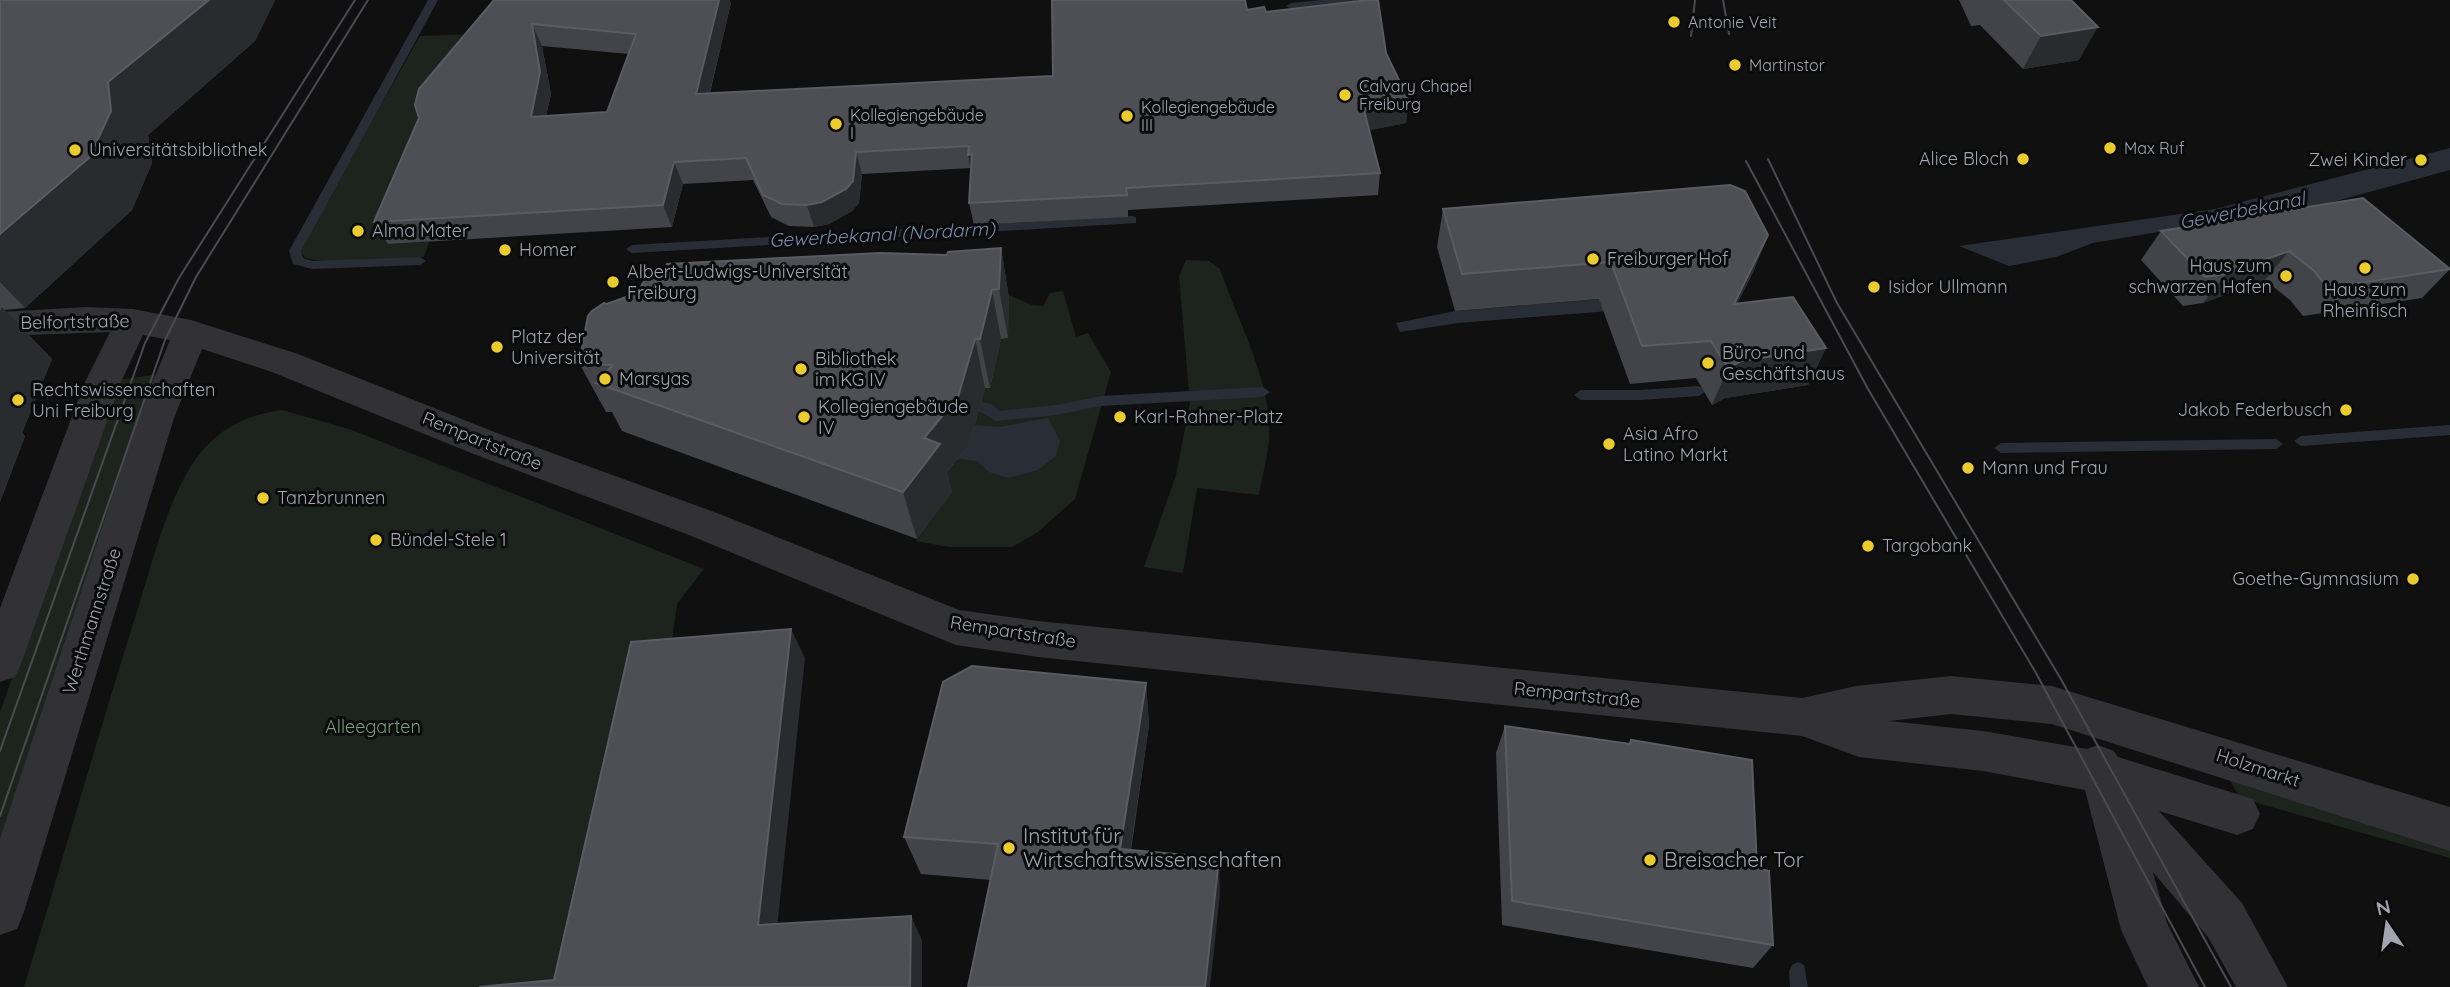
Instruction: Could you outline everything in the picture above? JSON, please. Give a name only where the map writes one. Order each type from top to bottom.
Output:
[{"type":"street","name":"Belfortstraße","points":[[0,324],[86,319],[134,321],[191,332]]},
{"type":"street","points":[[0,664],[103,382],[134,321]]},
{"type":"street","name":"Rempartstraße","points":[[191,332],[285,363],[484,443],[703,524],[956,627],[1052,640],[1802,717],[1859,737],[1983,751],[2101,772]]},
{"type":"street","name":"Werthmannstraße","points":[[0,912],[156,418],[191,332]]},
{"type":"street","name":"Rempartstraße","points":[[1802,717],[1856,705],[1951,695],[2066,708]]},
{"type":"street","points":[[2066,708],[2101,772],[2144,828],[2225,920],[2263,987]]},
{"type":"street","name":"Holzmarkt","points":[[2066,708],[2450,829]]},
{"type":"street","points":[[2101,772],[2237,814]]},
{"type":"street","points":[[2101,772],[2145,930],[2174,987]]},
{"type":"green space","points":[[479,34],[388,244],[429,242],[424,257],[328,262],[305,258],[301,252],[302,244],[420,36]]},
{"type":"green space","points":[[1186,260],[1209,261],[1220,269],[1260,375],[1269,419],[1269,441],[1259,495],[1197,488],[1183,573],[1144,567],[1176,475],[1190,403],[1179,276]]},
{"type":"green space","points":[[1063,291],[1076,337],[1088,333],[1111,372],[1075,499],[1038,532],[1012,547],[949,547],[916,541],[952,492],[937,485],[957,461],[981,388],[990,387],[991,341],[1008,338],[1009,295],[1032,305],[1043,306],[1050,293]]},
{"type":"green space","points":[[160,374],[0,853],[0,712],[118,380]]},
{"type":"green space","name":"Alleegarten","points":[[282,410],[352,430],[704,569],[677,604],[668,670],[583,987],[24,987],[152,562],[181,483],[200,454],[230,427],[254,416]]},
{"type":"green space","points":[[2229,779],[2450,847],[2450,858],[2240,798]]},
{"type":"water","name":"Gewerbekanal","points":[[2450,148],[2450,170],[2325,204],[2093,243],[2056,257],[2009,266],[1959,246],[2215,209]]},
{"type":"water","points":[[1602,299],[1660,307],[1458,323],[1400,332],[1396,323],[1455,311]]},
{"type":"water","points":[[1048,418],[1060,441],[1056,456],[1038,470],[1009,478],[989,472],[977,461],[954,458],[970,425],[1000,427]]},
{"type":"building","points":[[0,0],[209,0],[108,82],[111,111],[89,158],[0,234]]},
{"type":"building","points":[[494,0],[719,0],[696,94],[1053,76],[1052,0],[1245,0],[1247,10],[1264,7],[1266,12],[1378,0],[1386,53],[1409,101],[1364,110],[1380,173],[1126,188],[1127,195],[969,203],[972,154],[968,155],[969,146],[856,152],[853,181],[846,189],[822,202],[807,205],[782,204],[763,195],[746,158],[674,162],[663,205],[374,222],[419,118],[415,105],[419,89]],"holes":[[[532,24],[636,34],[607,112],[531,117],[540,72]]]},
{"type":"building","points":[[2004,0],[2071,0],[2098,27],[2041,36]]},
{"type":"building","points":[[1730,185],[1745,191],[1768,235],[1734,304],[1793,297],[1826,348],[1741,361],[1728,368],[1711,341],[1642,346],[1611,262],[1462,274],[1443,209]]},
{"type":"building","points":[[2363,198],[2450,269],[2328,288],[2314,271],[2289,251],[2226,274],[2205,277],[2161,231]]},
{"type":"building","name":"Kollegiengebäude IV","points":[[1001,248],[999,289],[992,290],[980,339],[975,339],[958,397],[924,438],[940,444],[903,492],[596,383],[613,365],[579,363],[588,316],[592,311],[604,303],[637,293],[646,278],[662,278],[667,264],[880,253],[947,255],[948,252]]},
{"type":"building","points":[[791,629],[758,925],[911,916],[910,987],[479,987],[554,980],[631,642]]},
{"type":"building","name":"Institut für Wirtschaftswissenschaften","points":[[972,666],[1146,683],[1120,849],[1219,858],[1205,987],[968,987],[998,844],[904,837],[943,682]]},
{"type":"building","name":"Breisacher Tor","points":[[1505,726],[1630,744],[1631,740],[1752,760],[1757,868],[1769,871],[1773,945],[1512,901]]},
{"type":"waterway","name":"Gewerbekanal (Nordarm)","points":[[420,261],[312,265],[297,261],[295,251],[433,0]]},
{"type":"waterway","points":[[1291,6],[1352,0]]},
{"type":"waterway","name":"Gewerbekanal (Nordarm)","points":[[632,249],[1132,220]]},
{"type":"waterway","points":[[1581,395],[1699,391]]},
{"type":"waterway","points":[[976,405],[988,409],[996,416],[1056,410],[1101,401],[1263,392]]},
{"type":"waterway","points":[[2301,441],[2450,430]]},
{"type":"waterway","points":[[2001,448],[2276,444]]},
{"type":"waterway","points":[[1798,971],[1799,987]]},
{"type":"tram line","points":[[0,751],[145,343],[179,278],[355,0]]},
{"type":"tram line","points":[[0,816],[165,340],[196,277],[368,0]]},
{"type":"tram line","points":[[1691,36],[1695,0]]},
{"type":"tram line","points":[[1723,0],[1729,34]]},
{"type":"tram line","points":[[1768,159],[1837,303],[2062,681],[2231,987]]},
{"type":"tram line","points":[[1746,161],[1868,389],[2036,673],[2205,987]]},
{"type":"place","name":"Antonie Veit","points":[[1674,22]]},
{"type":"place","name":"Martinstor","points":[[1735,65]]},
{"type":"place","name":"Calvary Chapel Freiburg","points":[[1345,95]]},
{"type":"place","name":"Kollegiengebäude III","points":[[1127,116]]},
{"type":"place","name":"Kollegiengebäude I","points":[[836,124]]},
{"type":"place","name":"Max Ruf","points":[[2110,148]]},
{"type":"place","name":"Universitätsbibliothek","points":[[75,150]]},
{"type":"place","name":"Alice Bloch","points":[[2023,159]]},
{"type":"place","name":"Zwei Kinder","points":[[2421,160]]},
{"type":"place","name":"Alma Mater","points":[[358,231]]},
{"type":"place","name":"Homer","points":[[505,250]]},
{"type":"place","name":"Freiburger Hof","points":[[1593,259]]},
{"type":"place","name":"Haus zum Rheinfisch","points":[[2365,268]]},
{"type":"place","name":"Haus zum schwarzen Hafen","points":[[2286,276]]},
{"type":"place","name":"Albert-Ludwigs-Universität Freiburg","points":[[613,282]]},
{"type":"place","name":"Isidor Ullmann","points":[[1874,287]]},
{"type":"place","name":"Platz der Universität","points":[[497,347]]},
{"type":"place","name":"Büro- und Geschäftshaus","points":[[1708,363]]},
{"type":"place","name":"Bibliothek im KG IV","points":[[801,369]]},
{"type":"place","name":"Marsyas","points":[[605,379]]},
{"type":"place","name":"Rechtswissenschaften Uni Freiburg","points":[[18,400]]},
{"type":"place","name":"Jakob Federbusch","points":[[2346,410]]},
{"type":"place","name":"Kollegiengebäude IV","points":[[804,417]]},
{"type":"place","name":"Karl-Rahner-Platz","points":[[1120,417]]},
{"type":"place","name":"Asia Afro Latino Markt","points":[[1609,444]]},
{"type":"place","name":"Mann und Frau","points":[[1968,468]]},
{"type":"place","name":"Tanzbrunnen","points":[[263,498]]},
{"type":"place","name":"Bündel-Stele 1","points":[[376,540]]},
{"type":"place","name":"Targobank","points":[[1868,546]]},
{"type":"place","name":"Goethe-Gymnasium","points":[[2413,579]]},
{"type":"place","name":"Institut für Wirtschaftswissenschaften","points":[[1009,848]]},
{"type":"place","name":"Breisacher Tor","points":[[1650,860]]}]
